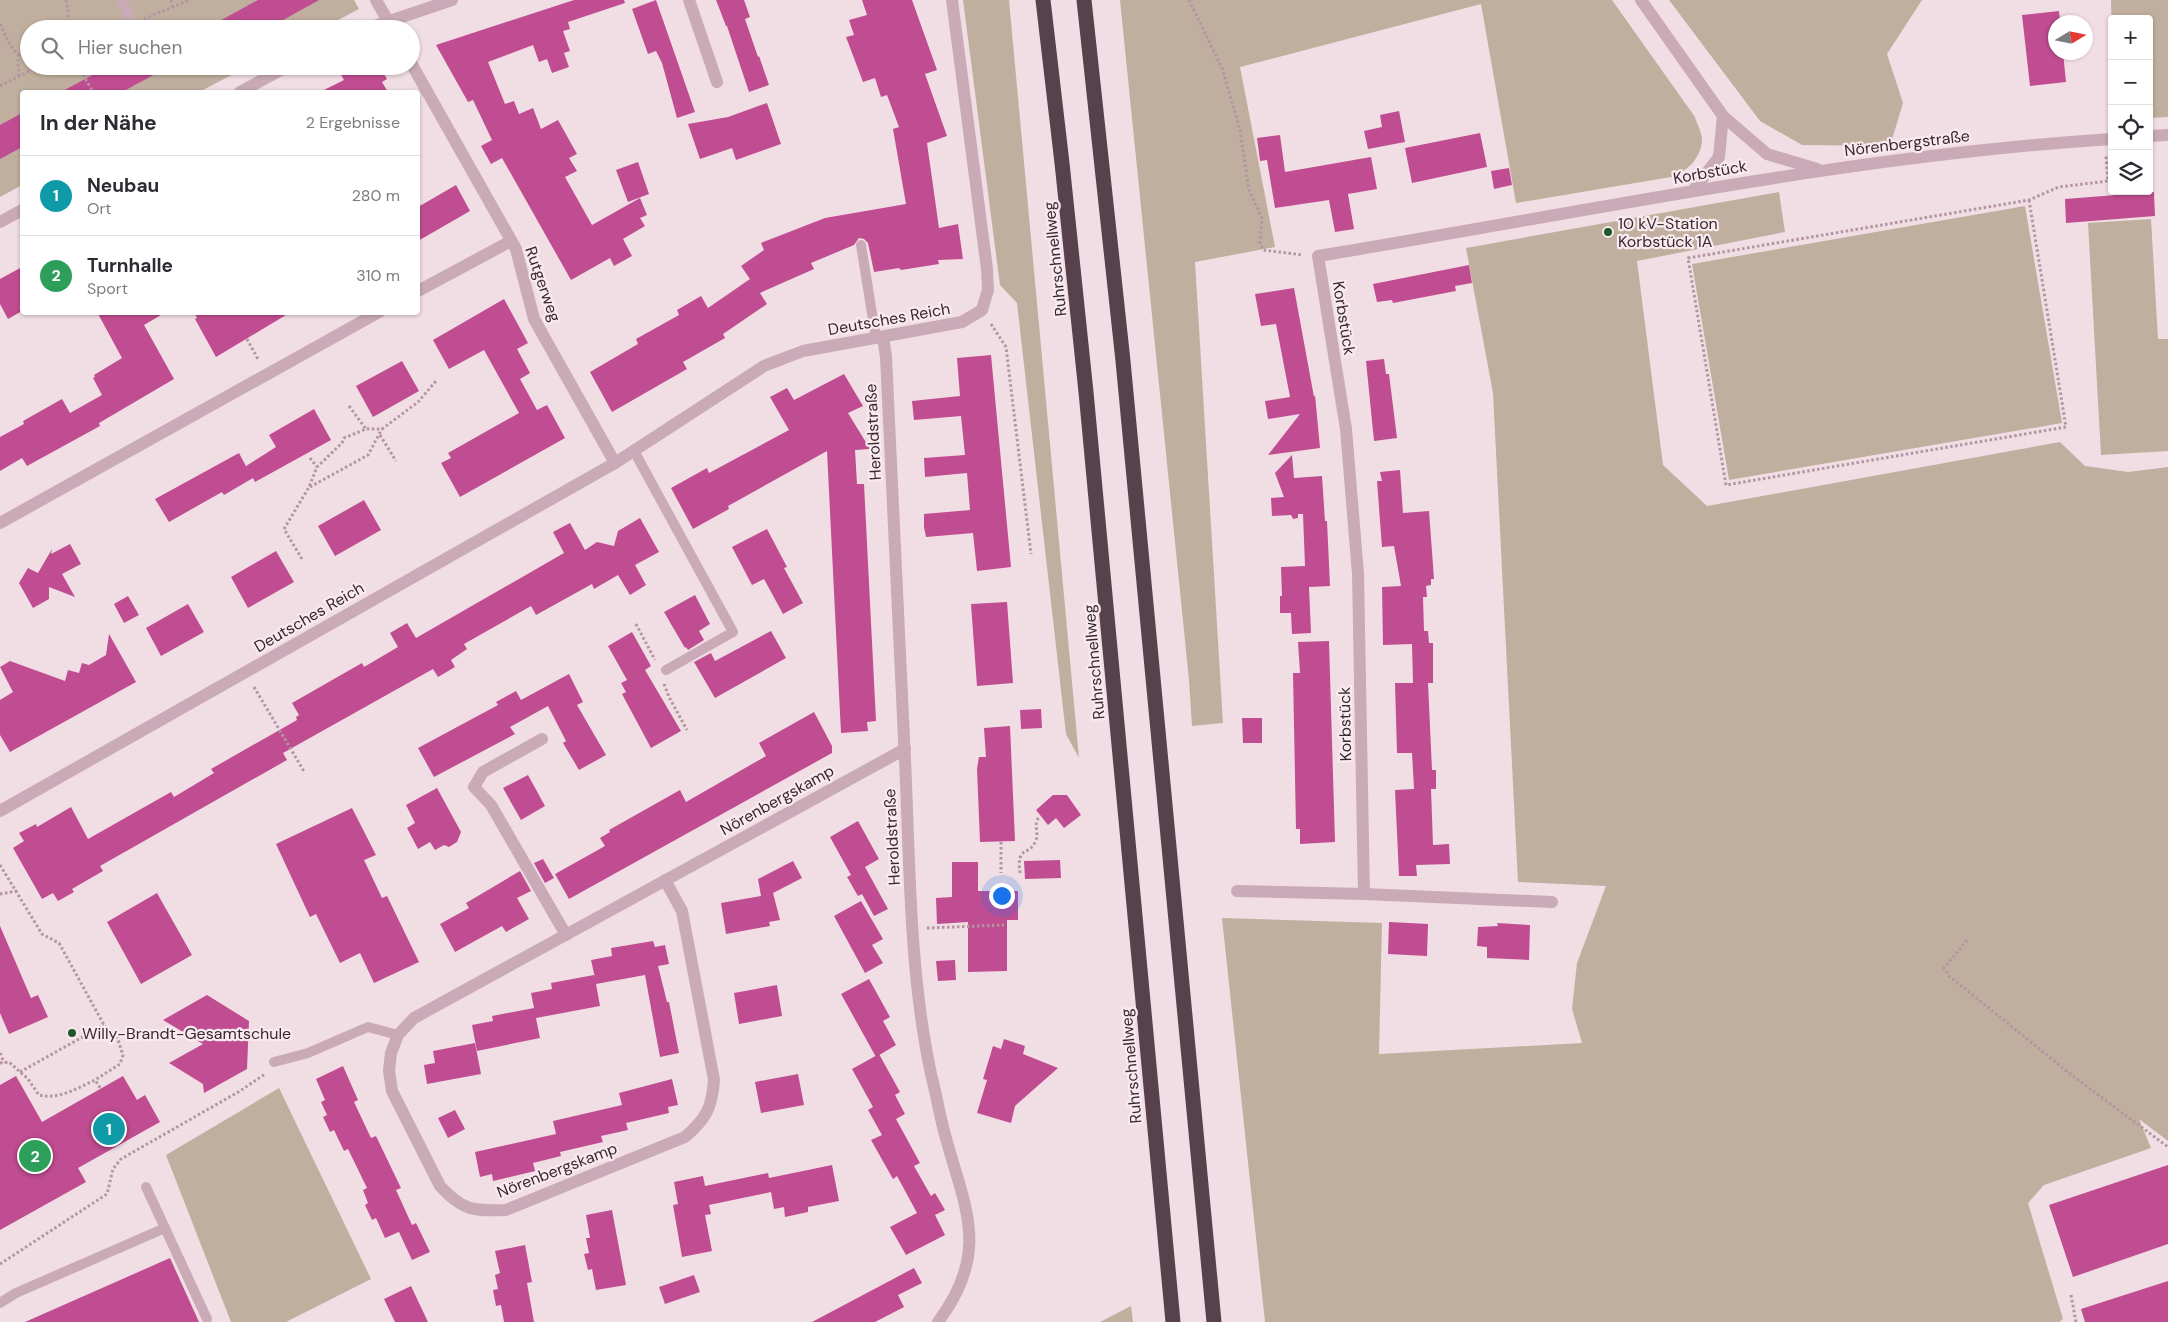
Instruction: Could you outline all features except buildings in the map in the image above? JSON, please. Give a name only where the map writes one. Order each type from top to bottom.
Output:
[{"type":"highway","name":"Ruhrschnellweg","points":[[1043,0],[1086,392],[1173,1322]]},
{"type":"highway","points":[[1084,0],[1123,361],[1214,1322]]},
{"type":"street","points":[[376,0],[388,20]]},
{"type":"street","points":[[405,20],[452,0]]},
{"type":"street","points":[[689,0],[717,82]]},
{"type":"street","points":[[952,0],[987,269],[988,290],[982,310]]},
{"type":"street","name":"Nörenbergstraße","points":[[1641,0],[1723,116],[1767,154],[1822,170],[2029,145],[2108,139]]},
{"type":"street","points":[[244,90],[271,75]]},
{"type":"street","name":"Rutgerweg","points":[[418,75],[516,249],[534,319],[615,463]]},
{"type":"street","points":[[1693,191],[1719,157],[1723,116]]},
{"type":"street","points":[[2153,136],[2168,135]]},
{"type":"street","name":"Korbstück","points":[[1364,894],[1358,574],[1346,429],[1318,256],[1822,170]]},
{"type":"street","points":[[0,222],[20,211]]},
{"type":"street","points":[[420,290],[511,241]]},
{"type":"street","name":"Deutsches Reich","points":[[0,811],[615,463],[764,366],[803,351],[962,322],[982,310]]},
{"type":"street","points":[[0,523],[375,315]]},
{"type":"street","name":"Heroldstraße","points":[[879,337],[886,357],[913,928],[918,993],[929,1062],[944,1131],[966,1203],[970,1234],[967,1267],[959,1291],[938,1322]]},
{"type":"street","points":[[542,739],[483,772],[474,787],[491,805],[566,935]]},
{"type":"street","name":"Nörenbergskamp","points":[[665,880],[682,911],[714,1080],[708,1112],[698,1126],[685,1137],[506,1210],[484,1211],[465,1208],[451,1198],[440,1186],[392,1091],[389,1071],[391,1053],[398,1035],[414,1018],[665,880],[905,750]]},
{"type":"street","points":[[1237,891],[1552,902]]},
{"type":"lane","points":[[122,0],[129,17]]},
{"type":"lane","points":[[861,245],[879,337]]},
{"type":"lane","points":[[634,451],[733,632],[666,670]]},
{"type":"lane","points":[[274,1062],[308,1053],[368,1026],[398,1035]]},
{"type":"lane","points":[[146,1187],[207,1319]]},
{"type":"lane","points":[[0,1303],[16,1293],[165,1228]]},
{"type":"path","points":[[66,0],[70,20]]},
{"type":"path","points":[[170,0],[173,6]]},
{"type":"path","points":[[141,20],[189,0]]},
{"type":"path","points":[[1189,0],[1222,68],[1240,130],[1249,190],[1262,218],[1260,242],[1263,250],[1318,256]]},
{"type":"path","points":[[0,24],[10,45],[18,55],[19,76],[0,86]]},
{"type":"path","points":[[83,75],[91,90]]},
{"type":"path","points":[[2029,200],[2066,427],[1726,485],[1688,258],[2029,200],[2059,187],[2108,181],[2108,150]]},
{"type":"path","points":[[982,310],[1006,347],[1031,554]]},
{"type":"path","points":[[247,339],[267,376]]},
{"type":"path","points":[[309,488],[368,455],[382,429],[418,402],[436,381]]},
{"type":"path","points":[[349,406],[366,429]]},
{"type":"path","points":[[302,559],[284,529],[309,488],[317,467],[342,443],[344,438],[366,429],[382,429]]},
{"type":"path","points":[[380,435],[396,461]]},
{"type":"path","points":[[310,458],[317,467]]},
{"type":"path","points":[[245,673],[305,772]]},
{"type":"path","points":[[1020,873],[1022,851],[1032,846],[1036,841],[1035,822],[1038,817]]},
{"type":"path","points":[[1000,842],[1001,873]]},
{"type":"path","points":[[0,865],[42,934],[59,943],[104,1025],[117,1037],[123,1055],[120,1064],[94,1080],[65,1094],[49,1098],[39,1095],[28,1079],[9,1062],[2,1063],[0,1053]]},
{"type":"path","points":[[0,894],[16,891]]},
{"type":"path","points":[[913,928],[1004,925]]},
{"type":"path","points":[[1967,940],[1944,968],[1950,976],[2073,1076],[2168,1147]]},
{"type":"path","points":[[20,1072],[104,1025]]},
{"type":"path","points":[[0,1264],[107,1194],[113,1169],[121,1159],[240,1091],[270,1070],[274,1062]]},
{"type":"path","points":[[94,1080],[101,1089]]},
{"type":"path","points":[[2071,1295],[2076,1322]]},
{"type":"shaded area","points":[[0,0],[354,0],[359,9],[338,20],[20,20],[20,75],[232,75],[203,90],[20,90],[20,186],[0,197]]},
{"type":"shaded area","points":[[963,0],[1009,0],[1079,758],[1066,734],[1017,303],[1000,285]]},
{"type":"shaded area","points":[[1120,0],[1612,0],[1695,117],[1702,137],[1701,147],[1696,158],[1688,168],[1677,175],[1516,203],[1481,4],[1240,67],[1275,247],[1195,262],[1223,723],[1192,726],[1189,680]]},
{"type":"shaded area","points":[[1669,0],[1922,0],[1887,54],[1903,103],[1890,146],[1802,145],[1760,121]]},
{"type":"shaded area","points":[[2111,0],[2168,0],[2168,117],[2153,118],[2153,15],[2111,15]]},
{"type":"shaded area","points":[[1779,192],[1785,232],[1637,261],[1663,465],[1707,506],[2060,442],[2085,466],[2128,472],[2168,467],[2168,1141],[2139,1119],[2151,1148],[2044,1185],[2028,1203],[2063,1319],[2059,1322],[1265,1322],[1222,918],[1382,923],[1379,1054],[1582,1043],[1572,1009],[1577,963],[1606,886],[1518,882],[1493,393],[1466,248]]},
{"type":"shaded area","points":[[2025,206],[2062,423],[1729,480],[1692,264]]},
{"type":"shaded area","points":[[2151,219],[2158,339],[2168,339],[2168,451],[2101,455],[2088,223]]},
{"type":"shaded area","points":[[279,1088],[371,1279],[286,1322],[231,1322],[166,1155]]},
{"type":"shaded area","points":[[1131,1306],[1133,1322],[1100,1322]]},
{"type":"place","name":"10 kV-Station Korbstück 1A","points":[[1608,232]]},
{"type":"place","name":"Willy-Brandt-Gesamtschule","points":[[72,1033]]},
{"type":"place","name":"Neubau","points":[[109,1129]]},
{"type":"place","name":"Turnhalle","points":[[35,1156]]}]
